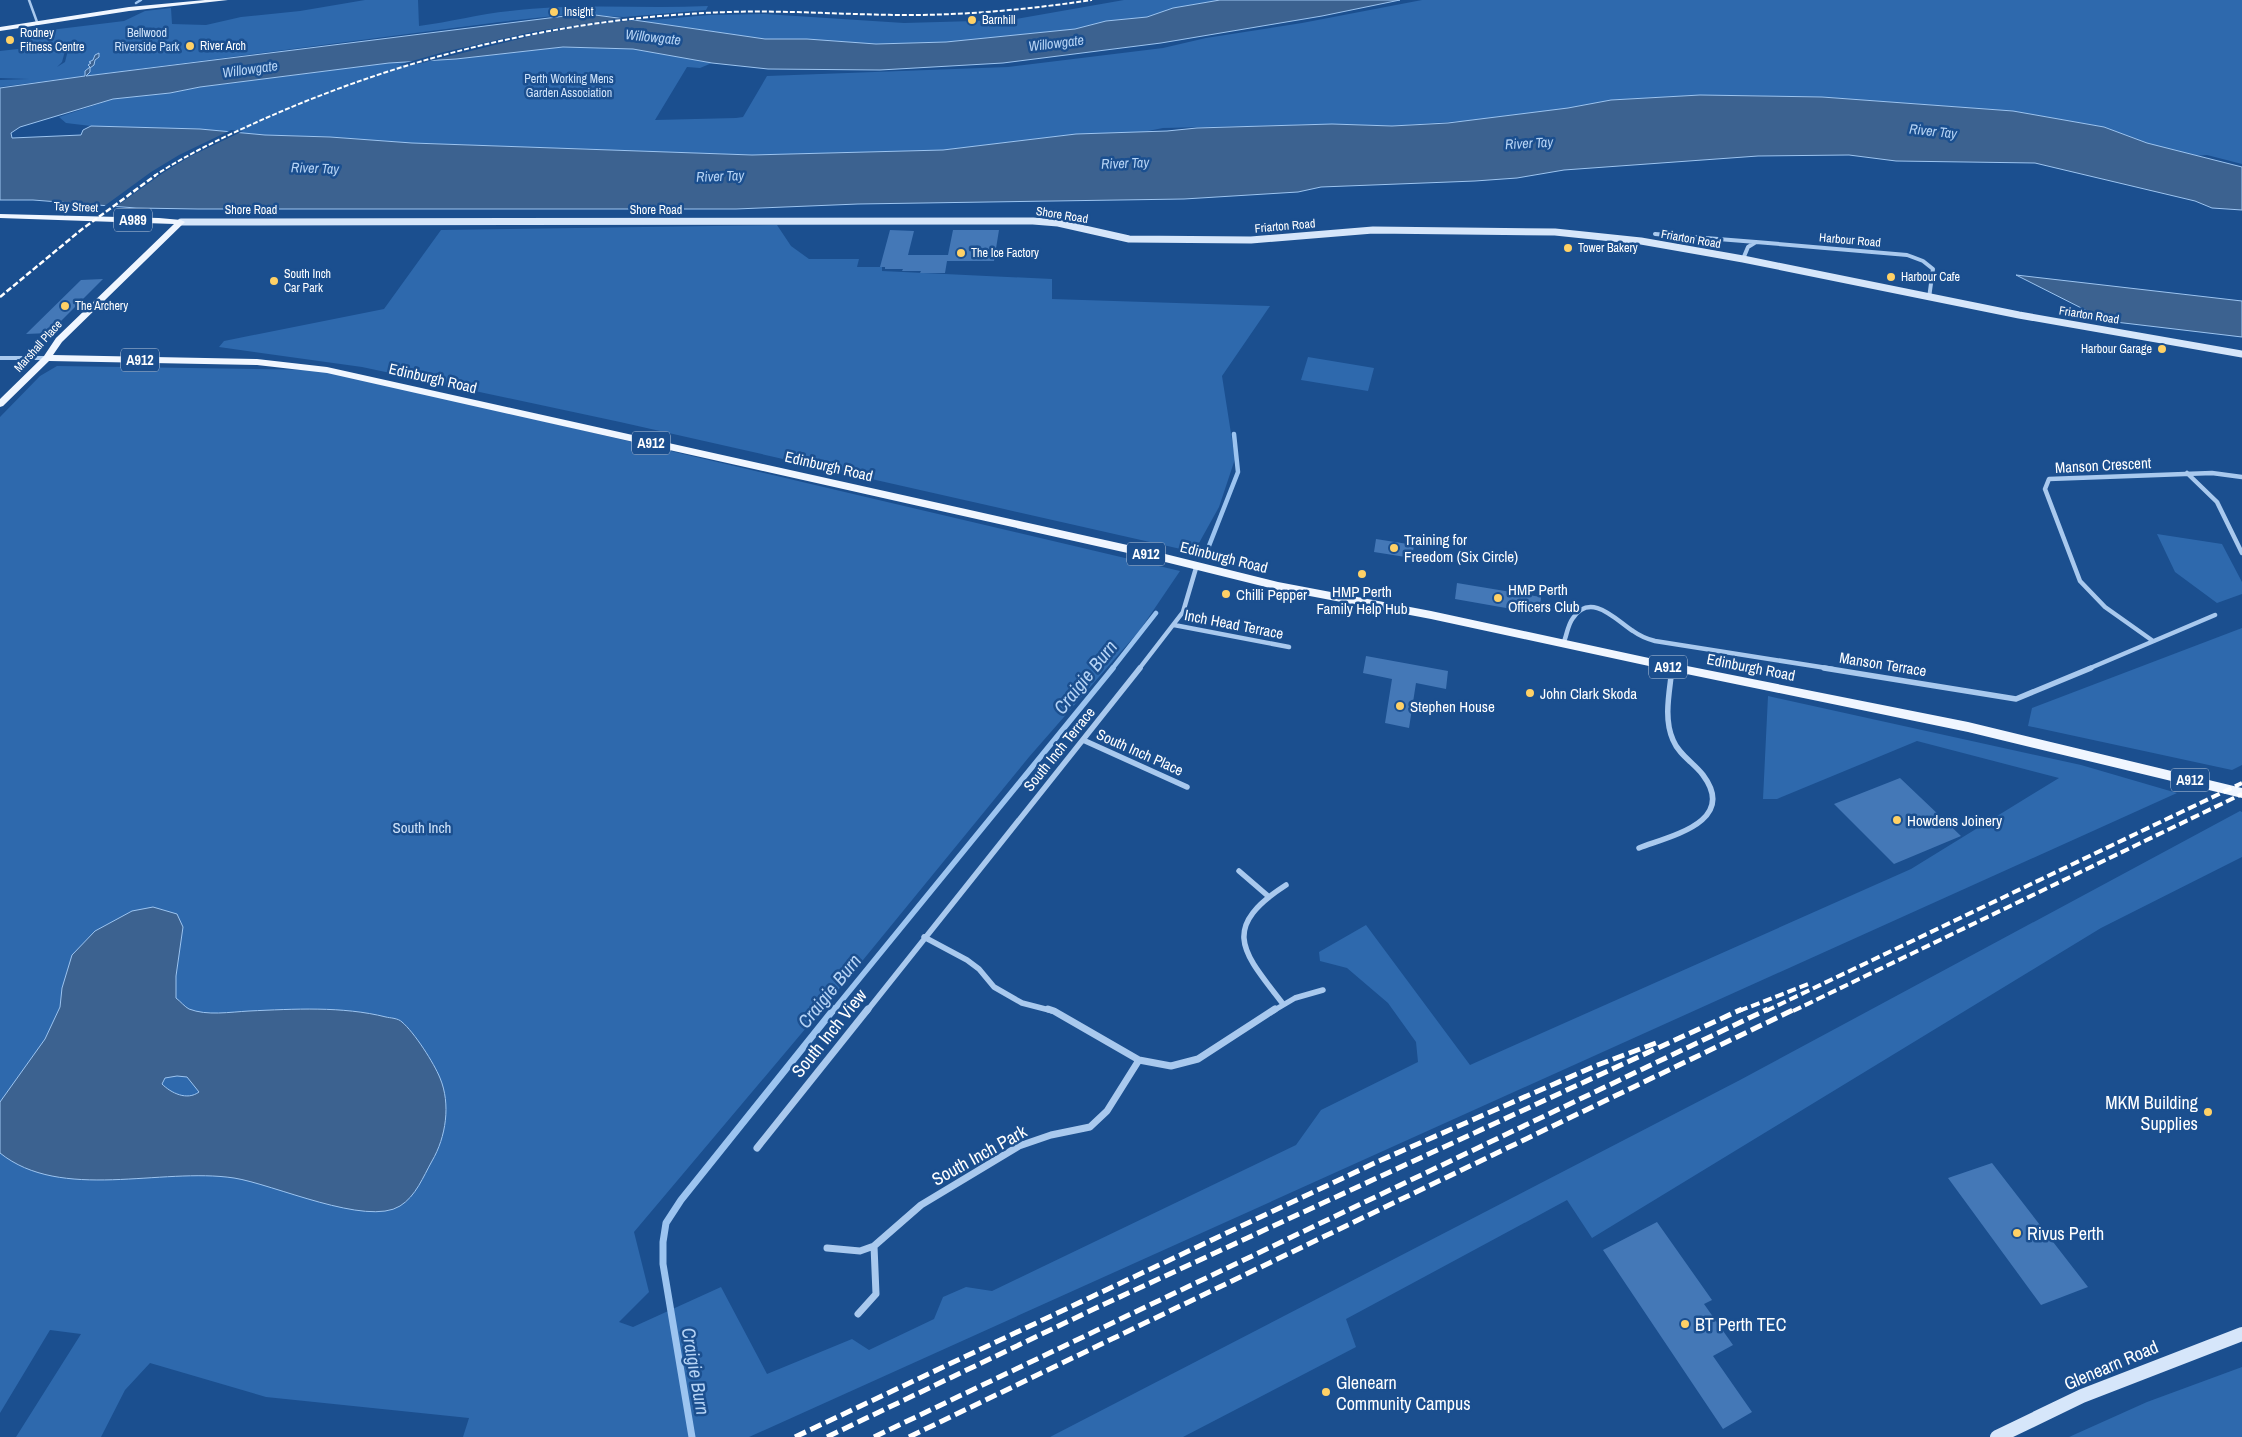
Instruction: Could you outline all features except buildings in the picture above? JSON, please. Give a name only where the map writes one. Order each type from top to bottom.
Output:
[{"type":"main road","points":[[0,28],[129,9],[225,0]]},
{"type":"main road","name":"Tay Street","points":[[0,216],[181,222]]},
{"type":"main road","name":"Marshall Place","points":[[0,404],[47,358],[59,340],[160,240],[181,222]]},
{"type":"main road","name":"Edinburgh Road","points":[[47,358],[257,362],[327,370],[1141,552],[1196,568],[1968,727],[2242,793]]},
{"type":"street","points":[[29,0],[37,22]]},
{"type":"street","name":"Shore Road","points":[[181,222],[1033,221],[1058,223],[1129,239]]},
{"type":"street","name":"Friarton Road","points":[[1129,239],[1250,240],[1372,230],[1555,232],[1641,241],[1743,259],[1929,298],[2242,354]]},
{"type":"street","points":[[1655,234],[1756,242]]},
{"type":"street","points":[[1743,259],[1748,247],[1756,242]]},
{"type":"street","name":"Harbour Road","points":[[1756,242],[1907,255],[1923,261],[1933,269],[1929,298]]},
{"type":"street","points":[[0,358],[47,358]]},
{"type":"street","points":[[2187,473],[2217,502],[2242,553]]},
{"type":"street","name":"Manson Crescent","points":[[2153,641],[2107,610],[2088,592],[2080,581],[2044,488],[2049,479],[2187,473],[2212,473],[2242,477]]},
{"type":"street","name":"South Inch Terrace","points":[[924,937],[1174,626],[1183,612],[1196,568]]},
{"type":"street","name":"Manson Terrace","points":[[1563,644],[1568,636],[1574,616],[1588,607],[1602,608],[1639,635],[1672,646],[1915,681],[2016,699],[2214,615]]},
{"type":"street","name":"Inch Head Terrace","points":[[1174,626],[1289,647]]},
{"type":"street","points":[[1639,848],[1701,823],[1709,813],[1712,802],[1711,790],[1706,778],[1673,741],[1669,726],[1672,667]]},
{"type":"street","name":"South Inch Place","points":[[1082,740],[1187,787]]},
{"type":"street","points":[[1239,871],[1268,896]]},
{"type":"street","points":[[1283,1004],[1250,960],[1243,944],[1245,925],[1268,896],[1286,885]]},
{"type":"street","points":[[924,937],[967,960],[979,969],[994,987],[1015,999],[1031,1006],[1054,1012],[1138,1060],[1171,1066],[1198,1059],[1294,998],[1324,990]]},
{"type":"street","name":"South Inch View","points":[[757,1148],[924,937]]},
{"type":"street","name":"South Inch Park","points":[[874,1246],[921,1205],[1019,1146],[1051,1135],[1090,1127],[1107,1111],[1138,1060]]},
{"type":"street","points":[[827,1248],[860,1251],[874,1246],[876,1294],[858,1314]]},
{"type":"street","name":"Glenearn Road","points":[[1997,1437],[2082,1396],[2242,1334]]},
{"type":"green space","name":"Bellwood Riverside Park","points":[[365,0],[418,0],[419,26],[487,14],[559,7],[708,6],[706,10],[624,17],[573,14],[500,22],[0,87],[0,80],[29,79],[0,78],[0,51],[52,45],[60,46],[65,51],[62,62],[57,67],[65,62],[68,50],[64,47],[54,44],[27,45],[34,32],[124,21],[145,11],[171,8],[172,24],[206,25],[241,17],[300,11]]},
{"type":"green space","points":[[1124,0],[1220,0],[1173,8],[1147,17],[1106,21],[1075,29],[946,42],[876,44],[807,39],[765,39],[641,21],[709,15],[765,14],[904,23],[1010,20]]},
{"type":"green space","name":"Perth Working Mens Garden Association","points":[[1422,0],[2242,0],[2242,164],[2207,155],[2193,156],[2147,143],[2104,127],[2013,111],[1822,97],[1700,95],[1611,100],[1568,108],[1462,121],[1392,126],[1332,124],[1163,128],[1143,132],[1076,134],[943,150],[752,155],[412,143],[330,137],[265,135],[200,129],[91,126],[66,123],[59,117],[113,99],[389,63],[456,59],[563,47],[633,49],[712,63],[700,68],[687,67],[655,120],[736,118],[743,117],[767,76],[1008,67],[1163,48],[1206,38],[1302,23]]},
{"type":"green space","points":[[777,225],[791,246],[809,259],[859,259],[857,267],[882,267],[882,271],[1052,279],[1052,299],[1270,306],[1222,376],[1235,459],[1219,507],[1194,552],[620,422],[362,367],[219,347],[224,341],[384,309],[441,230]]},
{"type":"green space","points":[[1308,357],[1374,368],[1368,391],[1301,380]]},
{"type":"green space","name":"South Inch","points":[[57,366],[327,370],[1180,571],[1140,630],[1029,757],[854,971],[634,1232],[649,1292],[619,1322],[633,1327],[721,1287],[767,1374],[852,1339],[869,1350],[934,1319],[943,1297],[966,1287],[992,1291],[1296,1145],[1321,1110],[1418,1062],[1416,1042],[1388,1003],[1347,968],[1320,961],[1319,952],[1366,925],[1470,1065],[1911,869],[2059,778],[1917,741],[1777,799],[1763,799],[1768,696],[2081,765],[2177,793],[749,1437],[463,1437],[469,1418],[266,1397],[150,1363],[125,1390],[101,1437],[16,1437],[81,1334],[50,1330],[0,1413],[0,417],[40,376]]},
{"type":"green space","points":[[2157,534],[2222,544],[2242,582],[2242,594],[2217,603],[2175,572]]},
{"type":"green space","points":[[2242,628],[2242,765],[2232,770],[2028,726],[2032,708]]},
{"type":"green space","points":[[2240,811],[2242,812],[2242,857],[2101,928],[1592,1238],[1567,1200],[1346,1319],[1356,1347],[1183,1437],[1050,1437],[1740,1080]]},
{"type":"green space","points":[[2242,1367],[2242,1437],[2069,1437],[2147,1402]]},
{"type":"water","points":[[1220,0],[1400,0],[1322,16],[1161,43],[1003,63],[880,70],[768,69],[712,63],[633,49],[563,47],[456,59],[389,63],[113,99],[20,127],[11,133],[12,138],[81,135],[83,130],[91,126],[200,129],[265,135],[330,137],[412,143],[752,155],[943,150],[1076,134],[1167,131],[1197,128],[1332,124],[1392,126],[1448,123],[1568,108],[1611,100],[1700,95],[1822,97],[2013,111],[2104,127],[2147,143],[2242,167],[2242,210],[2212,208],[2195,201],[2035,163],[1896,161],[1849,155],[1758,156],[1564,170],[1517,178],[1321,187],[1298,192],[1184,199],[858,204],[736,209],[198,209],[136,208],[33,200],[0,200],[0,88],[85,76],[85,71],[90,67],[88,65],[91,63],[89,62],[99,53],[99,57],[95,60],[94,65],[86,76],[573,15],[595,15],[765,39],[807,39],[876,44],[946,42],[1075,29],[1106,21],[1147,17],[1173,8]]},
{"type":"water","points":[[2016,275],[2242,301],[2242,337],[2107,321]]},
{"type":"water","points":[[153,907],[177,914],[183,927],[176,976],[176,998],[189,1009],[211,1013],[318,1009],[352,1011],[394,1018],[407,1027],[423,1048],[440,1078],[446,1109],[444,1131],[437,1152],[419,1186],[406,1202],[385,1211],[366,1211],[319,1202],[234,1178],[205,1176],[82,1180],[52,1176],[25,1168],[0,1153],[0,1102],[45,1039],[60,1007],[62,988],[72,955],[95,931],[132,911]],"holes":[[[187,1077],[199,1092],[194,1095],[179,1095],[162,1084],[165,1078]]]},
{"type":"pier","points":[[628,17],[647,19],[589,25],[535,35],[418,64],[398,65],[444,52],[532,32]]},
{"type":"pier","points":[[231,130],[243,131],[189,157],[114,208],[103,207],[151,172],[179,155]]},
{"type":"waterway","points":[[136,3],[141,0]]},
{"type":"waterway","name":"Craigie Burn","points":[[1205,556],[1238,472],[1234,434]]},
{"type":"waterway","name":"Craigie Burn","points":[[1112,669],[1156,613]]},
{"type":"waterway","name":"Craigie Burn","points":[[833,1011],[1113,668]]},
{"type":"waterway","name":"Craigie Burn","points":[[692,1437],[663,1264],[663,1242],[666,1223],[681,1200],[834,1009]]},
{"type":"railway","points":[[154,176],[223,138],[321,95],[377,75],[434,58],[550,31],[668,15],[728,12],[931,15],[1023,9],[1092,0]]},
{"type":"railway","points":[[0,297],[81,230],[156,175]]},
{"type":"railway","points":[[1766,1011],[2242,783]]},
{"type":"railway","points":[[1793,1011],[2242,794]]},
{"type":"railway","points":[[1739,1011],[1811,983]]},
{"type":"railway","points":[[827,1437],[1096,1308],[1742,1009]]},
{"type":"railway","points":[[874,1437],[1768,1009]]},
{"type":"railway","points":[[909,1437],[1795,1009]]},
{"type":"railway","points":[[795,1437],[1379,1161],[1595,1066],[1656,1043]]},
{"type":"place","name":"Insight","points":[[554,12]]},
{"type":"place","name":"Barnhill","points":[[972,20]]},
{"type":"place","name":"Rodney Fitness Centre","points":[[10,40]]},
{"type":"place","name":"River Arch","points":[[190,46]]},
{"type":"place","name":"Tower Bakery","points":[[1568,248]]},
{"type":"place","name":"The Ice Factory","points":[[961,253]]},
{"type":"place","name":"Harbour Cafe","points":[[1891,277]]},
{"type":"place","name":"South Inch Car Park","points":[[274,281]]},
{"type":"place","name":"The Archery","points":[[65,306]]},
{"type":"place","name":"Harbour Garage","points":[[2162,349]]},
{"type":"place","name":"Training for Freedom (Six Circle)","points":[[1394,548]]},
{"type":"place","name":"HMP Perth Family Help Hub","points":[[1362,574]]},
{"type":"place","name":"Chilli Pepper","points":[[1226,594]]},
{"type":"place","name":"HMP Perth Officers Club","points":[[1498,598]]},
{"type":"place","name":"John Clark Skoda","points":[[1530,693]]},
{"type":"place","name":"Stephen House","points":[[1400,706]]},
{"type":"place","name":"Howdens Joinery","points":[[1897,820]]},
{"type":"place","name":"MKM Building Supplies","points":[[2208,1112]]},
{"type":"place","name":"Rivus Perth","points":[[2017,1233]]},
{"type":"place","name":"BT Perth TEC","points":[[1685,1324]]},
{"type":"place","name":"Glenearn Community Campus","points":[[1326,1392]]},
{"type":"water label","name":"Willowgate","points":[[653,37]]},
{"type":"water label","name":"Willowgate","points":[[1056,43]]},
{"type":"water label","name":"Willowgate","points":[[250,69]]},
{"type":"water label","name":"River Tay","points":[[1933,131]]},
{"type":"water label","name":"River Tay","points":[[1529,143]]},
{"type":"water label","name":"River Tay","points":[[1125,163]]},
{"type":"water label","name":"River Tay","points":[[315,168]]},
{"type":"water label","name":"River Tay","points":[[720,176]]}]
